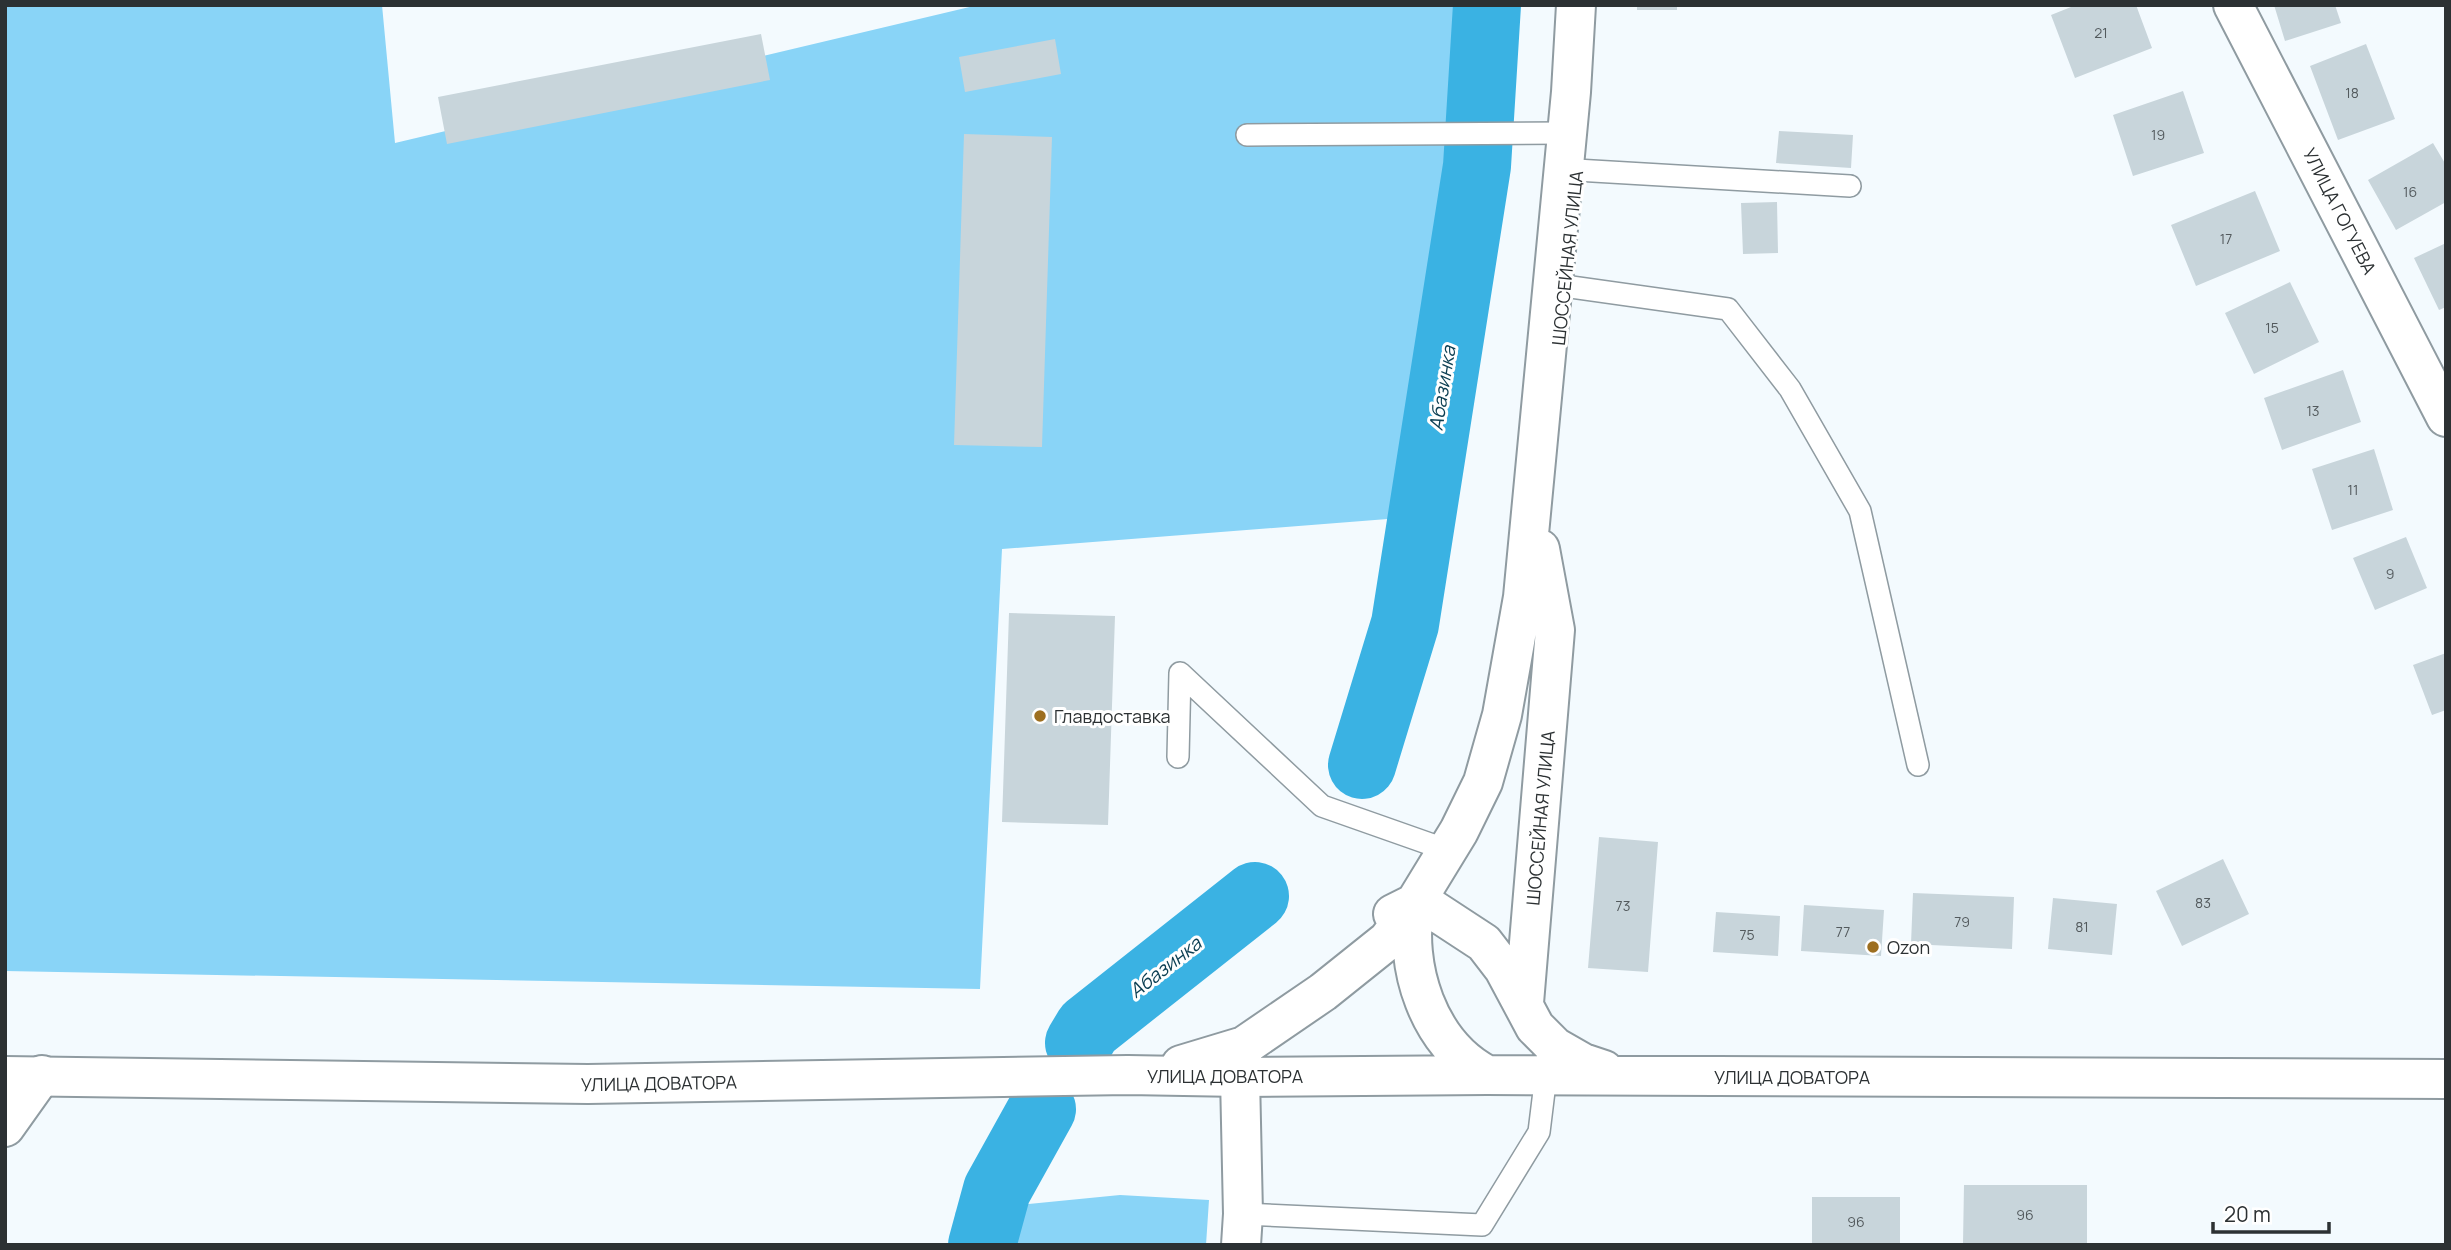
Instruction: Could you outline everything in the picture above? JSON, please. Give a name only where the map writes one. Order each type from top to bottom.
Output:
[{"type":"main road","name":"ШОССЕЙНАЯ УЛИЦА","points":[[1415,903],[1483,782],[1500,726],[1523,597],[1533,508],[1537,433],[1567,132],[1576,5]]},
{"type":"main road","name":"ШОССЕЙНАЯ УЛИЦА","points":[[1524,1003],[1555,630],[1533,508],[1544,472],[1576,170],[1590,5]]},
{"type":"main road","name":"УЛИЦА ГОГУЕВА","points":[[2233,5],[2446,416]]},
{"type":"main road","points":[[1415,903],[1411,944],[1427,1007],[1444,1040],[1469,1065],[1487,1074]]},
{"type":"main road","points":[[1128,1075],[1265,1006],[1364,933],[1404,907],[1415,903],[1429,906],[1484,943],[1504,969],[1535,1027],[1555,1046],[1583,1063],[1622,1077]]},
{"type":"main road","name":"УЛИЦА ДОВАТОРА","points":[[24,1075],[588,1084],[1128,1075],[1240,1077],[1487,1074],[1622,1077],[2446,1079]]},
{"type":"main road","points":[[5,1127],[24,1075]]},
{"type":"main road","points":[[1240,1077],[1242,1229]]},
{"type":"lane","points":[[1247,135],[1567,132]]},
{"type":"lane","points":[[1576,170],[1850,186]]},
{"type":"lane","points":[[1564,286],[1728,309],[1790,389],[1860,511],[1918,765]]},
{"type":"lane","points":[[1178,757],[1180,673],[1322,806],[1447,850]]},
{"type":"lane","points":[[1242,1229],[1482,1225],[1539,1132],[1546,1075]]},
{"type":"shaded area","points":[[5,5],[382,5],[395,143],[978,5],[1465,5],[1413,517],[1002,549],[980,989],[5,971]]},
{"type":"shaded area","points":[[1120,1195],[1209,1200],[1206,1245],[950,1245],[956,1211]]},
{"type":"building","points":[[1637,5],[1677,5],[1677,10],[1637,10]]},
{"type":"building","points":[[2076,5],[2136,5],[2152,48],[2075,78],[2051,15]]},
{"type":"building","points":[[2274,5],[2335,5],[2341,23],[2285,41]]},
{"type":"building","points":[[761,34],[770,80],[447,144],[438,97]]},
{"type":"building","points":[[1055,39],[1061,74],[965,92],[959,57]]},
{"type":"building","points":[[2366,44],[2395,119],[2338,140],[2310,66]]},
{"type":"building","points":[[2183,91],[2204,153],[2133,176],[2113,115]]},
{"type":"building","points":[[1779,131],[1853,135],[1851,168],[1776,163]]},
{"type":"building","points":[[964,134],[1052,137],[1042,447],[954,445]]},
{"type":"building","points":[[2433,143],[2446,165],[2446,202],[2396,230],[2368,180]]},
{"type":"building","points":[[2255,191],[2280,251],[2196,286],[2171,225]]},
{"type":"building","points":[[1777,202],[1778,253],[1743,254],[1741,203]]},
{"type":"building","points":[[2446,243],[2446,307],[2439,310],[2414,258]]},
{"type":"building","points":[[2290,282],[2319,342],[2254,374],[2225,313]]},
{"type":"building","points":[[2343,370],[2361,422],[2282,450],[2264,398]]},
{"type":"building","points":[[2374,449],[2393,510],[2332,530],[2312,469]]},
{"type":"building","points":[[2406,537],[2427,588],[2375,610],[2353,558]]},
{"type":"building","points":[[1009,613],[1115,616],[1108,825],[1002,822]]},
{"type":"building","points":[[2446,653],[2446,710],[2432,715],[2413,665]]},
{"type":"building","points":[[1599,837],[1658,842],[1648,972],[1588,968]]},
{"type":"building","points":[[2223,859],[2249,914],[2182,946],[2156,891]]},
{"type":"building","points":[[1913,893],[2014,897],[2012,949],[1911,944]]},
{"type":"building","points":[[2053,898],[2117,904],[2112,955],[2048,949]]},
{"type":"building","points":[[1804,905],[1884,910],[1881,956],[1801,951]]},
{"type":"building","points":[[1716,912],[1780,916],[1778,956],[1713,952]]},
{"type":"building","points":[[1964,1185],[2087,1185],[2087,1244],[1963,1243]]},
{"type":"building","points":[[1812,1197],[1900,1197],[1900,1245],[1812,1245]]},
{"type":"waterway","name":"Абазинка","points":[[1362,765],[1405,624],[1477,166],[1487,5]]},
{"type":"waterway","name":"Абазинка","points":[[1079,1043],[1088,1028],[1255,896]]},
{"type":"waterway","name":"Абазинка","points":[[982,1245],[997,1190],[1042,1109]]},
{"type":"place","name":"Главдоставка","points":[[1040,716]]},
{"type":"place","name":"Ozon","points":[[1873,947]]}]
